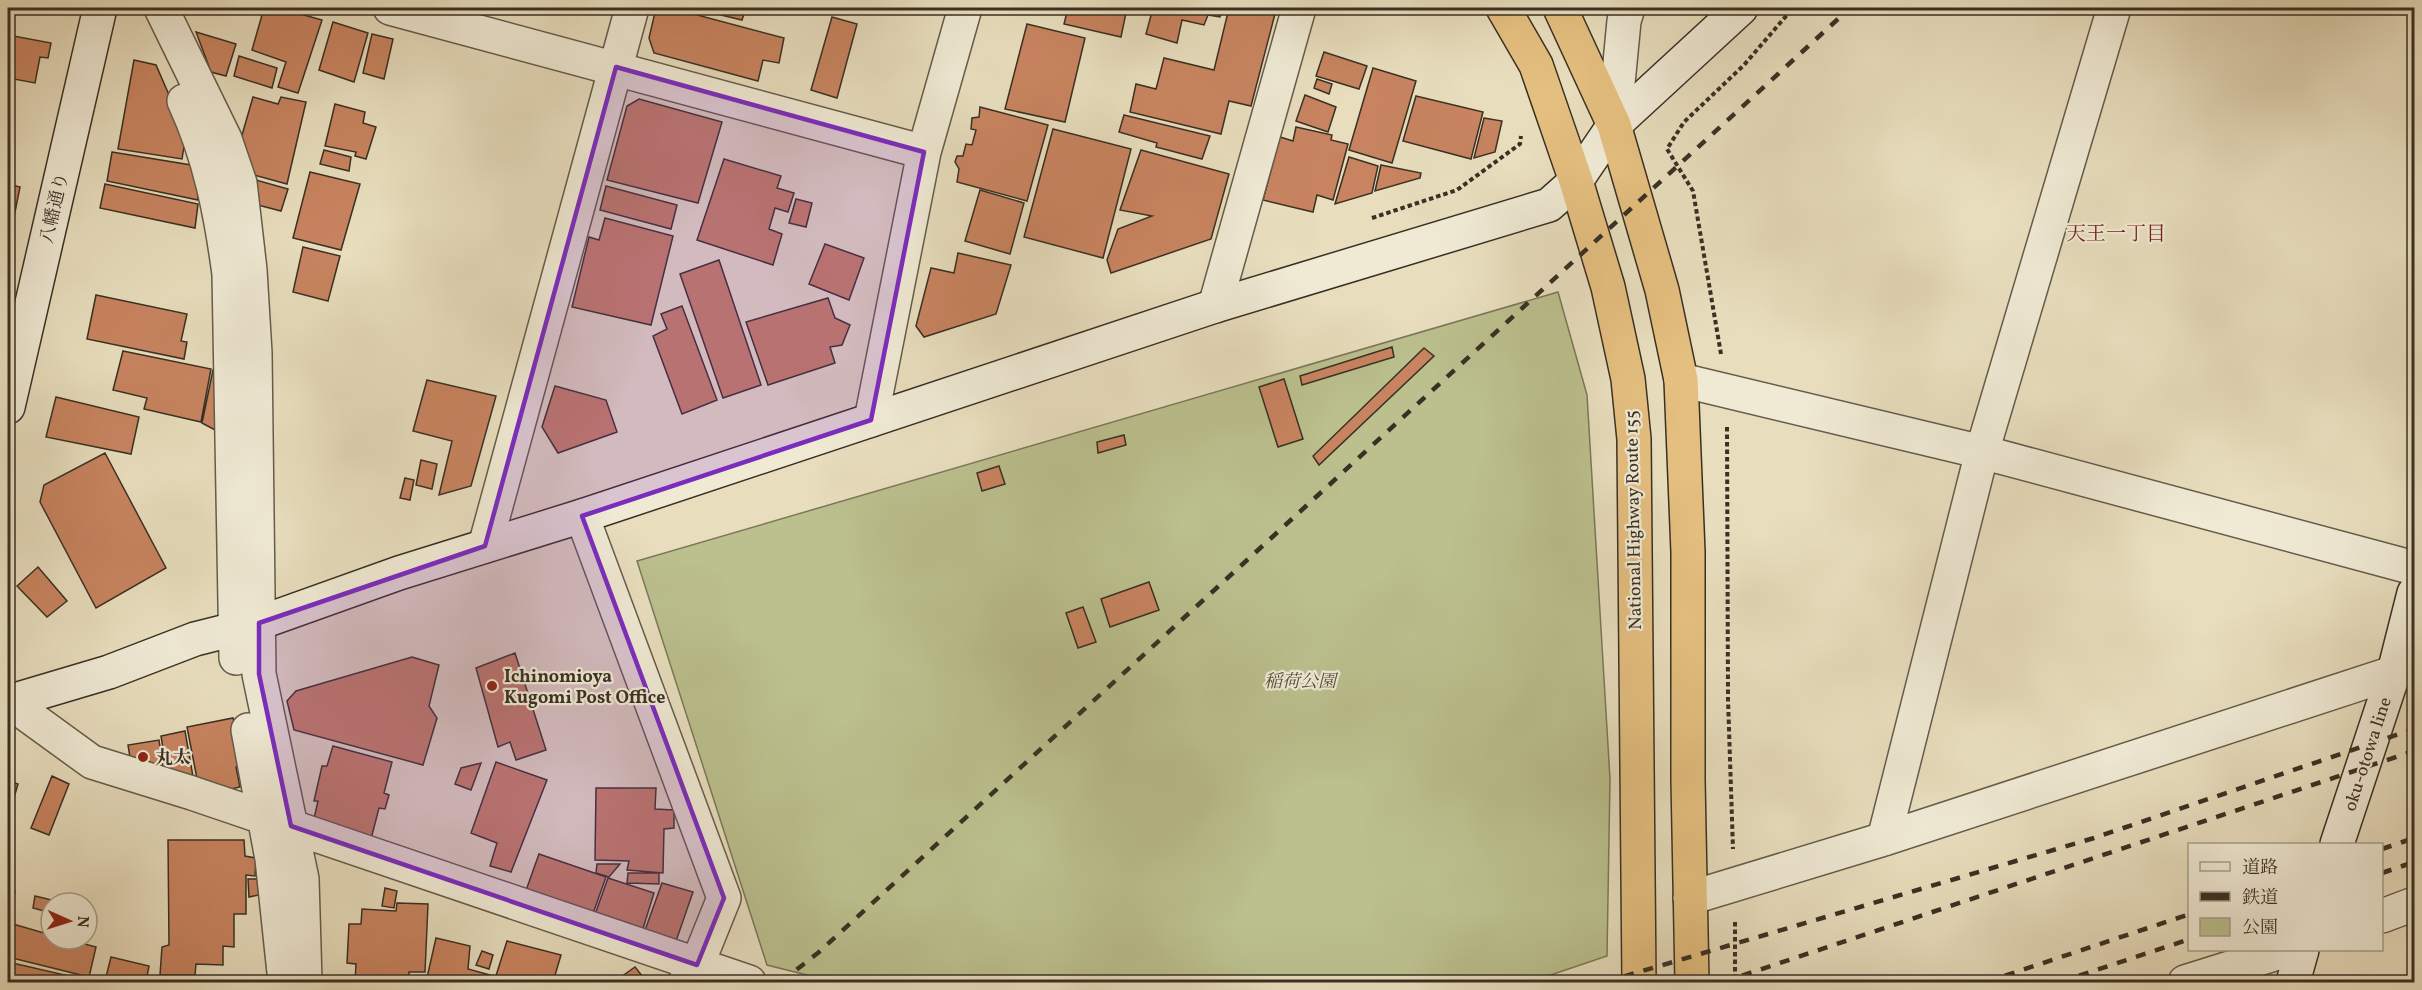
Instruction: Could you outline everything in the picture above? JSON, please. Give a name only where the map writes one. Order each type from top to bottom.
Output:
[{"type":"highway","name":"National Highway Route 155","points":[[1503,8],[1536,65],[1576,181],[1608,287],[1628,379],[1634,439],[1639,982]]},
{"type":"highway","points":[[1560,8],[1614,125],[1662,290],[1681,380],[1688,552],[1692,982]]},
{"type":"street","name":"八幡通り","points":[[8,408],[100,8]]},
{"type":"street","points":[[140,8],[195,125],[213,178],[223,226],[229,274],[247,626],[259,674],[277,822],[272,859],[285,982]]},
{"type":"street","points":[[161,8],[225,139],[240,183],[250,270],[255,353],[247,626]]},
{"type":"street","points":[[390,8],[616,67],[924,152]]},
{"type":"street","points":[[485,546],[632,8]]},
{"type":"street","points":[[871,420],[924,152],[965,8]]},
{"type":"street","points":[[1215,306],[1299,8]]},
{"type":"street","points":[[1614,125],[1624,21],[1628,8]]},
{"type":"street","points":[[8,701],[109,672],[195,639],[247,626],[399,573],[582,516],[1215,306],[1549,205],[1576,181],[1614,125],[1741,8]]},
{"type":"street","points":[[1884,839],[1982,452],[2114,8]]},
{"type":"street","points":[[1681,380],[1982,452],[2415,568]]},
{"type":"street","points":[[582,516],[724,898],[691,974]]},
{"type":"street","name":"oku-otowa line","points":[[2337,843],[2404,669],[2415,593]]},
{"type":"street","points":[[1690,898],[1884,839],[2404,669]]},
{"type":"street","points":[[8,701],[92,762],[277,822],[691,974],[749,982]]},
{"type":"street","points":[[277,822],[302,879],[305,982]]},
{"type":"street","points":[[2383,916],[2415,904]]},
{"type":"street","points":[[2185,982],[2284,951]]},
{"type":"street","points":[[2293,982],[2302,951]]},
{"type":"path","points":[[1457,190],[1520,144],[1521,135]]},
{"type":"highlighted area","points":[[616,67],[924,152],[871,420],[582,516],[724,898],[697,965],[291,826],[259,674],[259,623],[485,546]]},
{"type":"green space","name":"稲荷公園","points":[[1558,292],[1587,395],[1610,779],[1607,956],[1530,982],[835,982],[767,965],[637,561]]},
{"type":"building","points":[[264,8],[279,8],[322,20],[298,93],[278,87],[286,62],[252,50]]},
{"type":"building","points":[[491,8],[509,8],[508,12]]},
{"type":"building","points":[[656,8],[671,8],[784,38],[779,63],[763,60],[758,81],[654,53],[649,38]]},
{"type":"building","points":[[692,8],[746,8],[742,20]]},
{"type":"building","points":[[1068,8],[1127,8],[1121,37],[1064,24]]},
{"type":"building","points":[[1153,8],[1222,8],[1220,17],[1208,15],[1204,25],[1182,20],[1177,43],[1146,34]]},
{"type":"building","points":[[1229,8],[1276,10],[1251,106],[1229,101],[1221,134],[1130,112],[1136,84],[1156,89],[1164,58],[1214,70]]},
{"type":"building","points":[[832,17],[857,24],[837,98],[811,90]]},
{"type":"building","points":[[333,22],[368,33],[354,82],[319,70]]},
{"type":"building","points":[[1027,24],[1085,38],[1065,122],[1005,109]]},
{"type":"building","points":[[196,32],[236,44],[226,76],[211,72]]},
{"type":"building","points":[[372,34],[393,39],[384,79],[363,73]]},
{"type":"building","points":[[8,35],[51,43],[48,58],[40,57],[35,83],[8,78]]},
{"type":"building","points":[[1324,52],[1367,66],[1359,89],[1316,76]]},
{"type":"building","points":[[239,56],[277,68],[272,88],[234,76]]},
{"type":"building","points":[[134,60],[156,65],[186,134],[182,159],[118,149]]},
{"type":"building","points":[[1373,68],[1416,81],[1392,163],[1349,150]]},
{"type":"building","points":[[1317,79],[1332,84],[1329,94],[1314,88]]},
{"type":"building","points":[[1305,95],[1336,107],[1328,132],[1296,121]]},
{"type":"building","points":[[1416,96],[1483,112],[1471,159],[1403,141]]},
{"type":"building","points":[[253,97],[278,104],[281,97],[306,102],[287,184],[247,173],[240,142]]},
{"type":"building","points":[[639,99],[722,122],[698,203],[607,180],[627,106]]},
{"type":"building","points":[[335,104],[365,112],[363,123],[376,127],[366,159],[355,156],[356,152],[325,146]]},
{"type":"building","points":[[980,107],[1048,125],[1027,201],[957,182],[959,169],[955,162],[957,156],[963,156],[966,144],[972,145],[976,130],[971,129],[972,118],[979,117]]},
{"type":"building","points":[[1124,115],[1210,136],[1202,159],[1156,147],[1157,143],[1119,132]]},
{"type":"building","points":[[1484,118],[1502,121],[1495,152],[1474,158]]},
{"type":"building","points":[[1296,127],[1332,135],[1331,140],[1348,144],[1333,200],[1317,195],[1313,212],[1263,200],[1280,137],[1293,141]]},
{"type":"building","points":[[1053,129],[1131,149],[1103,258],[1024,237]]},
{"type":"building","points":[[324,150],[351,157],[349,171],[320,164]]},
{"type":"building","points":[[1141,150],[1229,174],[1211,239],[1111,273],[1107,260],[1118,229],[1152,216],[1120,210]]},
{"type":"building","points":[[112,152],[197,166],[198,200],[107,181]]},
{"type":"building","points":[[1349,157],[1378,166],[1372,193],[1335,204]]},
{"type":"building","points":[[724,159],[781,176],[777,188],[794,193],[788,212],[775,208],[769,229],[782,234],[773,265],[697,240]]},
{"type":"building","points":[[1381,165],[1421,173],[1420,178],[1375,191]]},
{"type":"building","points":[[310,172],[360,184],[341,250],[293,238]]},
{"type":"building","points":[[249,178],[288,189],[281,211],[254,204]]},
{"type":"building","points":[[8,184],[20,187],[12,227],[8,226]]},
{"type":"building","points":[[105,184],[198,204],[195,228],[100,208]]},
{"type":"building","points":[[606,186],[677,205],[671,229],[600,210]]},
{"type":"building","points":[[980,190],[1024,203],[1010,254],[965,241]]},
{"type":"building","points":[[796,199],[812,203],[806,227],[789,223]]},
{"type":"building","points":[[605,218],[673,236],[651,325],[572,307],[589,237],[599,240]]},
{"type":"building","points":[[825,244],[864,258],[849,300],[809,284]]},
{"type":"building","points":[[303,247],[340,256],[328,301],[293,292]]},
{"type":"building","points":[[958,253],[1011,265],[996,314],[924,337],[916,326],[931,268],[954,273]]},
{"type":"building","points":[[719,260],[761,385],[723,398],[680,274]]},
{"type":"building","points":[[96,295],[187,314],[181,341],[187,342],[184,359],[87,339]]},
{"type":"building","points":[[828,298],[835,318],[850,325],[842,345],[830,347],[835,363],[768,385],[746,322]]},
{"type":"building","points":[[682,306],[717,400],[682,414],[653,336],[667,329],[661,314]]},
{"type":"building","points":[[1392,347],[1394,357],[1302,385],[1300,376]]},
{"type":"building","points":[[1424,348],[1434,356],[1319,465],[1313,456]]},
{"type":"building","points":[[123,351],[211,369],[201,422],[144,409],[147,398],[113,390]]},
{"type":"building","points":[[213,370],[219,371],[217,431],[202,423]]},
{"type":"building","points":[[1284,379],[1303,439],[1278,447],[1259,387]]},
{"type":"building","points":[[427,380],[496,396],[471,486],[439,495],[452,441],[413,431]]},
{"type":"building","points":[[555,386],[606,400],[617,432],[558,453],[542,427]]},
{"type":"building","points":[[56,397],[139,417],[131,454],[46,437]]},
{"type":"building","points":[[1124,435],[1126,445],[1098,453],[1097,442]]},
{"type":"building","points":[[105,453],[166,568],[96,608],[40,502],[44,485]]},
{"type":"building","points":[[421,460],[437,464],[432,489],[416,485]]},
{"type":"building","points":[[999,466],[1005,484],[982,491],[977,473]]},
{"type":"building","points":[[405,478],[414,480],[410,500],[400,498]]},
{"type":"building","points":[[38,567],[67,601],[47,617],[17,586]]},
{"type":"building","points":[[1149,582],[1159,610],[1110,627],[1101,599]]},
{"type":"building","points":[[1083,607],[1096,642],[1078,648],[1066,613]]},
{"type":"building","points":[[515,653],[546,750],[516,760],[510,742],[498,747],[476,668]]},
{"type":"building","points":[[412,657],[439,665],[429,706],[437,718],[423,765],[294,730],[287,701],[296,691]]},
{"type":"building","points":[[233,718],[243,765],[236,767],[240,787],[218,792],[199,789],[187,727]]},
{"type":"building","points":[[185,731],[195,788],[168,780],[161,736]]},
{"type":"building","points":[[159,740],[164,774],[131,763],[128,745]]},
{"type":"building","points":[[333,746],[392,762],[384,793],[389,795],[385,809],[379,808],[371,839],[313,823],[318,801],[314,801],[322,766],[327,766]]},
{"type":"building","points":[[496,762],[547,780],[511,872],[490,866],[497,843],[471,833]]},
{"type":"building","points":[[481,763],[471,790],[455,784],[461,768]]},
{"type":"building","points":[[52,776],[69,784],[49,835],[31,828]]},
{"type":"building","points":[[8,783],[18,784],[8,818]]},
{"type":"building","points":[[596,788],[656,788],[655,809],[674,810],[674,828],[664,829],[663,873],[627,870],[629,861],[595,860]]},
{"type":"building","points":[[168,840],[244,840],[245,856],[256,858],[255,876],[246,875],[246,914],[234,914],[234,947],[223,946],[223,965],[196,964],[195,975],[160,975],[162,947],[169,945]]},
{"type":"building","points":[[539,854],[606,877],[591,919],[524,896]]},
{"type":"building","points":[[597,864],[620,864],[609,877],[596,873]]},
{"type":"building","points":[[628,873],[659,873],[659,884],[627,883]]},
{"type":"building","points":[[608,878],[654,893],[641,935],[593,920]]},
{"type":"building","points":[[248,879],[257,879],[259,895],[249,897]]},
{"type":"building","points":[[662,883],[693,892],[675,944],[644,933]]},
{"type":"building","points":[[385,888],[397,891],[394,908],[382,906]]},
{"type":"building","points":[[8,889],[15,891],[8,916]]},
{"type":"building","points":[[35,896],[39,897],[39,910],[33,908]]},
{"type":"building","points":[[397,903],[428,904],[425,972],[409,972],[409,982],[355,982],[356,964],[347,963],[349,924],[361,924],[362,909],[396,911]]},
{"type":"building","points":[[13,924],[39,932],[39,951],[95,951],[89,977],[8,957]]},
{"type":"building","points":[[436,938],[470,946],[468,969],[490,975],[488,982],[426,982]]},
{"type":"building","points":[[507,941],[561,955],[553,982],[494,982]]},
{"type":"building","points":[[482,951],[493,955],[489,969],[476,965]]},
{"type":"building","points":[[111,957],[149,966],[146,982],[105,981]]},
{"type":"building","points":[[8,962],[91,981],[91,982],[8,982]]},
{"type":"building","points":[[635,967],[647,982],[614,982]]},
{"type":"building","points":[[218,979],[242,981],[242,982],[218,982]]},
{"type":"railway","points":[[781,982],[819,952],[1850,8]]},
{"type":"railway","points":[[1605,982],[2094,838],[2414,729]]},
{"type":"railway","points":[[1723,982],[2414,751]]},
{"type":"railway","points":[[2383,849],[2414,838]]},
{"type":"railway","points":[[2383,873],[2414,862]]},
{"type":"railway","points":[[1986,982],[2188,915]]},
{"type":"railway","points":[[2060,982],[2188,940]]},
{"type":"place","name":"Ichinomioya Kugomi Post Office","points":[[492,686]]},
{"type":"place","name":"丸太","points":[[143,757]]},
{"type":"district","name":"天王一丁目","points":[[2116,233]]}]
